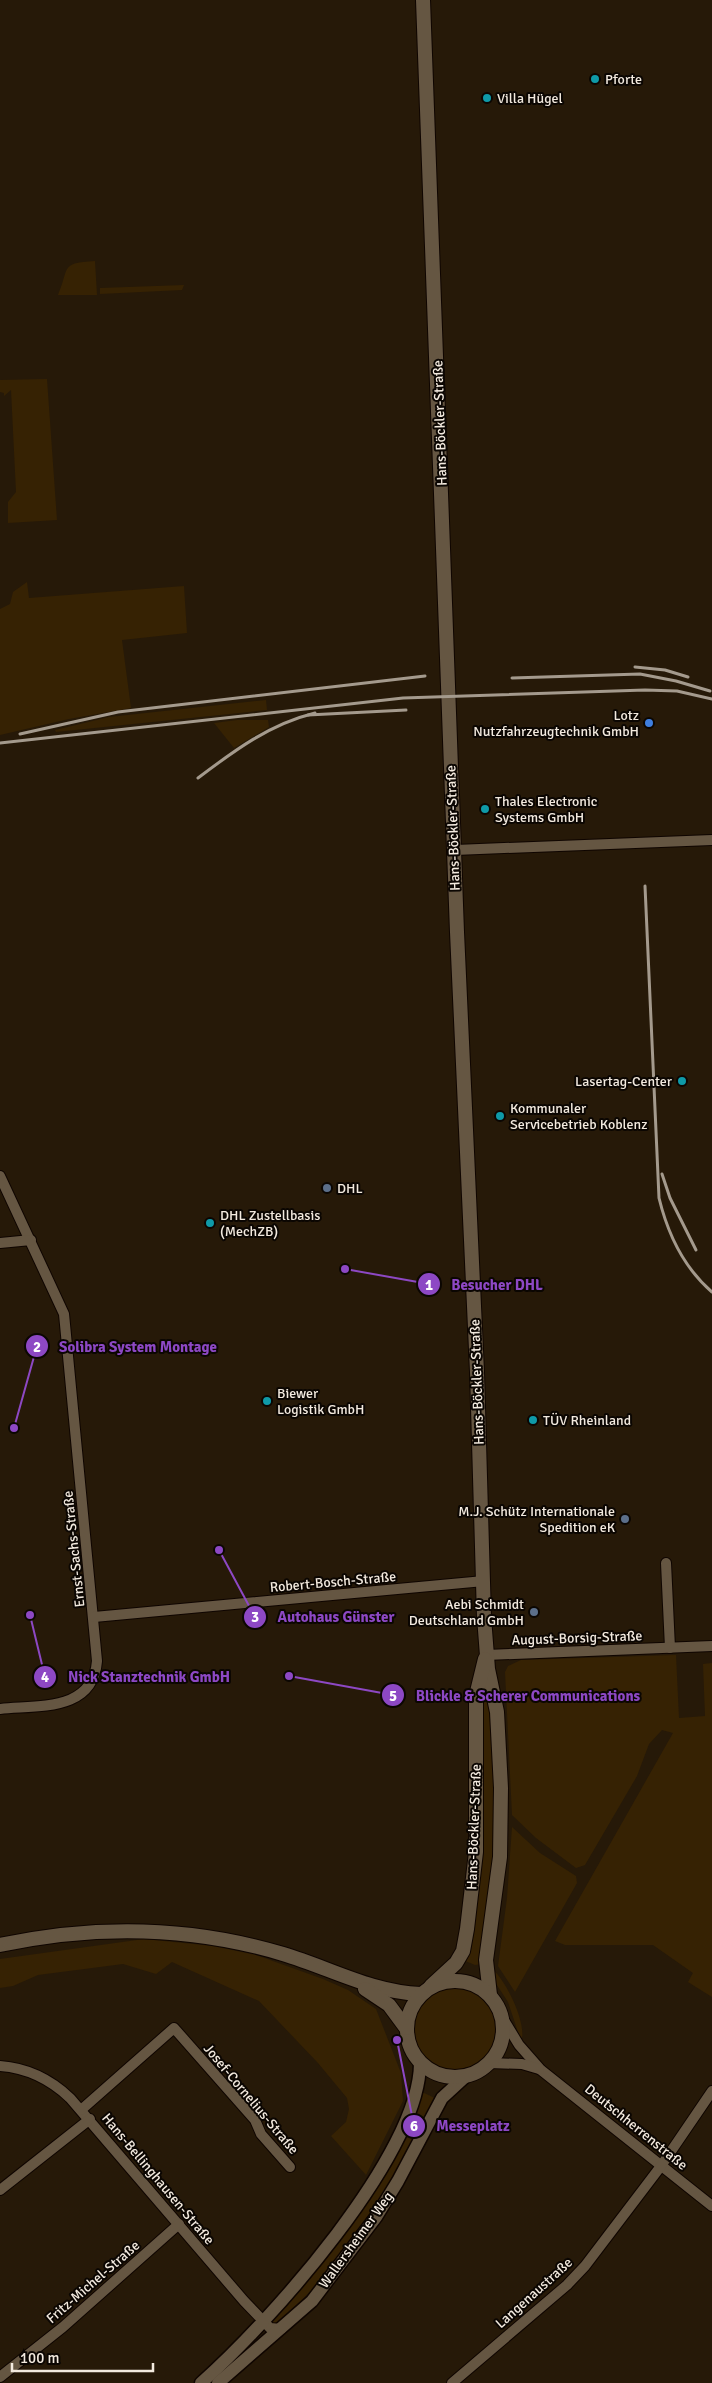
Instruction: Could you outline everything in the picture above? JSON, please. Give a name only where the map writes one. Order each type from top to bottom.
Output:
[{"type":"main road","name":"Hans-Böckler-Straße","points":[[424,0],[454,850],[486,1655],[497,1712],[501,1812],[498,1876],[486,1960],[490,1995]]},
{"type":"main road","name":"Hans-Böckler-Straße","points":[[426,1990],[456,1963],[463,1951],[467,1929],[476,1852],[476,1696],[486,1655]]},
{"type":"main road","points":[[0,1944],[82,1933],[135,1930],[204,1936],[280,1953],[390,1992],[426,1990],[443,1982],[462,1981],[480,1987],[490,1995],[502,2017]]},
{"type":"main road","points":[[352,1980],[388,2006],[406,2028]]},
{"type":"main road","points":[[426,1990],[410,2009],[406,2028],[410,2046],[420,2062],[430,2070],[442,2075],[467,2076]]},
{"type":"main road","name":"Wallersheimer Weg","points":[[467,2076],[488,2063],[501,2042],[502,2017]]},
{"type":"street","points":[[454,850],[712,840]]},
{"type":"street","name":"Ernst-Sachs-Straße","points":[[0,1176],[64,1314],[94,1617],[96,1670],[87,1690],[69,1701],[0,1708]]},
{"type":"street","points":[[0,1244],[31,1240]]},
{"type":"street","points":[[666,1563],[670,1648]]},
{"type":"street","name":"Robert-Bosch-Straße","points":[[94,1617],[484,1581]]},
{"type":"street","name":"August-Borsig-Straße","points":[[486,1655],[712,1646]]},
{"type":"street","name":"Deutschherrenstraße","points":[[502,2017],[519,2045],[542,2070],[712,2206]]},
{"type":"street","name":"Josef-Cornelius-Straße","points":[[81,2110],[174,2028],[255,2120],[261,2134],[290,2167]]},
{"type":"street","name":"Wallersheimer Weg","points":[[201,2383],[264,2322],[310,2268],[372,2184],[396,2143],[415,2100],[420,2075],[420,2062]]},
{"type":"street","name":"Deutschherrenstraße","points":[[488,2063],[522,2064],[542,2070]]},
{"type":"street","name":"Hans-Bellinghausen-Straße","points":[[0,2066],[23,2069],[48,2080],[81,2110],[237,2293],[270,2328],[281,2329]]},
{"type":"street","name":"Wallersheimer Weg","points":[[218,2383],[312,2302],[376,2217],[398,2182],[442,2098],[467,2076]]},
{"type":"street","name":"Langenaustraße","points":[[452,2383],[567,2285],[585,2266],[662,2166],[712,2091]]},
{"type":"street","points":[[0,2190],[90,2119]]},
{"type":"street","name":"Fritz-Michel-Straße","points":[[0,2377],[48,2340],[179,2224]]},
{"type":"shaded area","points":[[95,261],[97,295],[58,295],[65,273],[71,266],[76,263]]},
{"type":"shaded area","points":[[184,285],[182,290],[100,294],[100,288]]},
{"type":"shaded area","points":[[47,379],[57,520],[8,523],[8,502],[16,492],[11,390],[4,396],[4,393],[0,392],[0,380]]},
{"type":"shaded area","points":[[27,582],[29,598],[184,586],[187,633],[122,640],[131,708],[69,719],[0,735],[0,609],[10,604],[13,592]]},
{"type":"shaded area","points":[[266,700],[267,710],[56,732],[55,730],[109,717]]},
{"type":"shaded area","points":[[237,720],[268,720],[269,727],[234,748],[214,723]]},
{"type":"shaded area","points":[[676,1655],[679,1718],[705,1716],[703,1664],[712,1663],[712,1997],[688,1982],[693,1973],[653,1945],[565,1945],[555,1941],[673,1733],[662,1730],[649,1744],[637,1776],[585,1865],[576,1868],[536,1838],[512,1815],[505,1672],[508,1666],[521,1660]]},
{"type":"shaded area","points":[[489,1687],[497,1832],[482,1964],[475,1965],[463,1960],[481,1688]]},
{"type":"shaded area","points":[[512,1827],[540,1853],[576,1876],[577,1883],[515,1992],[498,1966],[507,1898]]},
{"type":"shaded area","points":[[144,1939],[213,1946],[256,1955],[348,1990],[376,2009],[401,2073],[403,2101],[366,2175],[331,2136],[346,2122],[349,2109],[347,2098],[318,2063],[259,2001],[172,1962],[156,1974],[123,1964],[38,1975],[13,1986],[0,1988],[0,1959]]},
{"type":"shaded area","points":[[493,1970],[504,1983],[519,2015],[522,2034],[521,2041],[508,2002],[493,1979]]},
{"type":"shaded area","points":[[455,1988],[471,1991],[484,2000],[493,2013],[496,2029],[493,2045],[484,2058],[471,2067],[455,2070],[439,2067],[426,2058],[417,2045],[414,2029],[417,2013],[426,2000],[439,1991]]},
{"type":"shaded area","points":[[422,2092],[437,2099],[372,2217],[316,2285],[277,2326],[269,2322],[410,2120]]},
{"type":"railway","points":[[635,667],[665,670],[688,677]]},
{"type":"railway","points":[[512,678],[640,674],[676,681],[710,691]]},
{"type":"railway","points":[[20,734],[118,712],[425,676]]},
{"type":"railway","points":[[0,743],[403,698],[645,690],[677,691],[712,699]]},
{"type":"railway","points":[[308,715],[406,710]]},
{"type":"railway","points":[[198,778],[239,748],[268,731],[315,713]]},
{"type":"railway","points":[[645,886],[659,1198],[667,1225],[678,1250],[693,1272],[712,1292]]},
{"type":"railway","points":[[662,1174],[670,1198],[696,1250]]},
{"type":"place","name":"Pforte","points":[[595,79]]},
{"type":"place","name":"Villa Hügel","points":[[487,98]]},
{"type":"place","name":"Lotz Nutzfahrzeugtechnik GmbH","points":[[649,723]]},
{"type":"place","name":"Thales Electronic Systems GmbH","points":[[485,809]]},
{"type":"place","name":"Lasertag-Center","points":[[682,1081]]},
{"type":"place","name":"Kommunaler Servicebetrieb Koblenz","points":[[500,1116]]},
{"type":"place","name":"DHL","points":[[327,1188]]},
{"type":"place","name":"DHL Zustellbasis (MechZB)","points":[[210,1223]]},
{"type":"place","name":"Besucher DHL","points":[[345,1269]]},
{"type":"place","name":"Biewer Logistik GmbH","points":[[267,1401]]},
{"type":"place","name":"TÜV Rheinland","points":[[533,1420]]},
{"type":"place","name":"Solibra System Montage","points":[[14,1428]]},
{"type":"place","name":"M.J. Schütz Internationale Spedition eK","points":[[625,1519]]},
{"type":"place","name":"Autohaus Günster","points":[[219,1550]]},
{"type":"place","name":"Aebi Schmidt Deutschland GmbH","points":[[534,1612]]},
{"type":"place","name":"Nick Stanztechnik GmbH","points":[[30,1615]]},
{"type":"place","name":"Blickle & Scherer Communications","points":[[289,1676]]},
{"type":"place","name":"Messeplatz","points":[[397,2040]]}]
